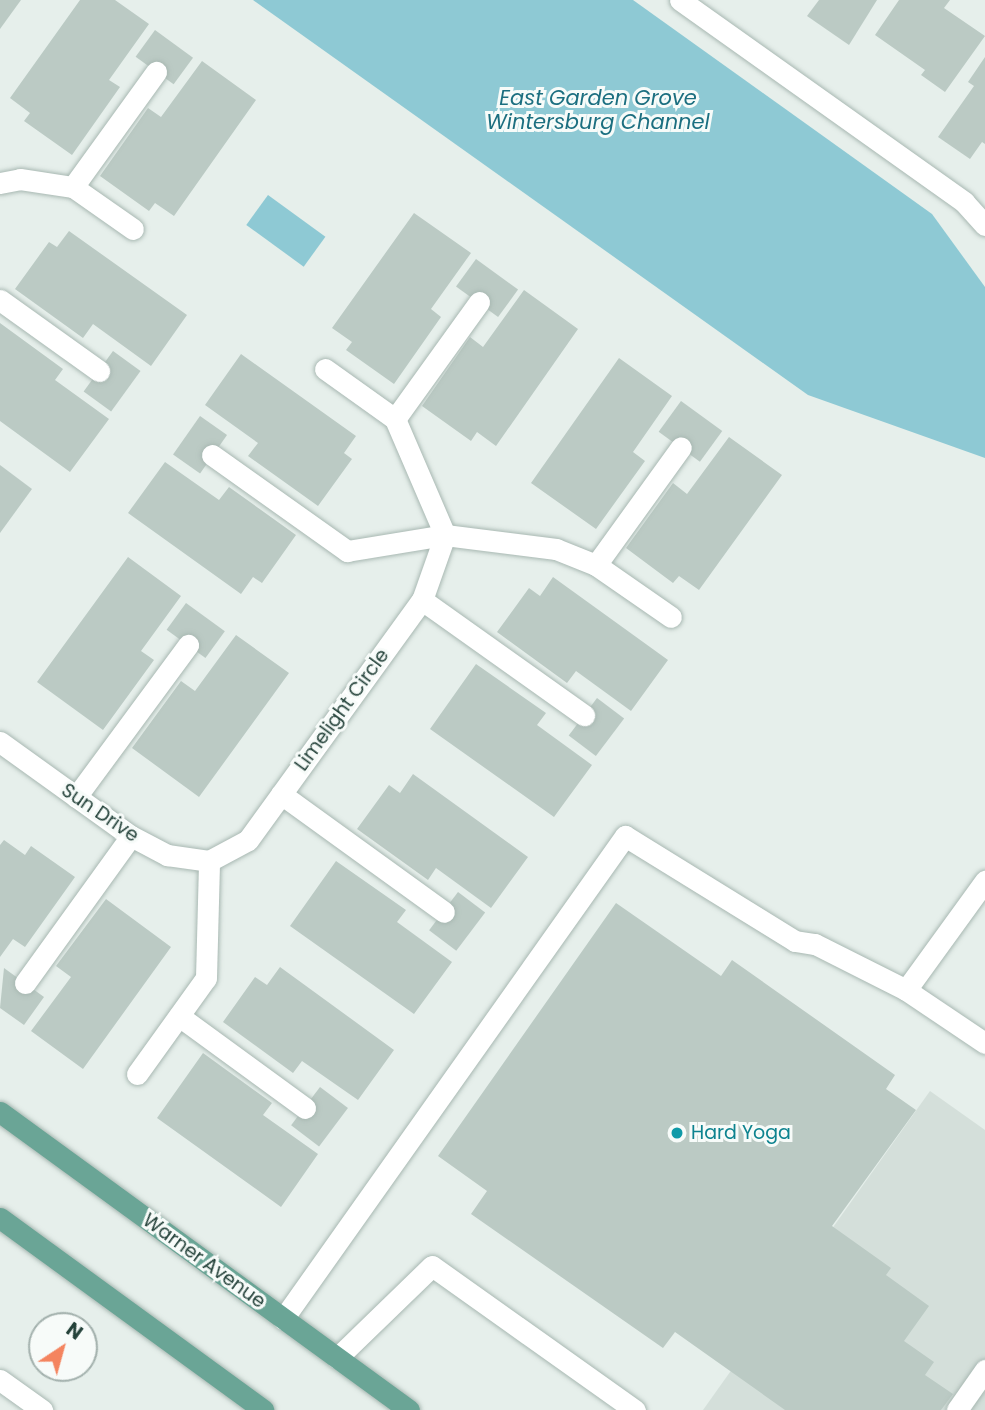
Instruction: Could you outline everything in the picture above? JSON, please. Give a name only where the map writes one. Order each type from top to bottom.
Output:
[{"type":"main road","name":"Warner Avenue","points":[[0,1112],[409,1410]]},
{"type":"main road","points":[[0,1218],[263,1410]]},
{"type":"street","points":[[680,0],[964,202],[985,225]]},
{"type":"street","points":[[74,187],[156,72]]},
{"type":"street","points":[[0,183],[20,179],[74,187],[133,229]]},
{"type":"street","points":[[0,300],[99,371]]},
{"type":"street","points":[[396,419],[479,302]]},
{"type":"street","points":[[324,369],[396,419],[445,535]]},
{"type":"street","points":[[596,565],[681,447]]},
{"type":"street","points":[[212,455],[348,551],[445,535],[555,549],[596,565],[671,617]]},
{"type":"street","name":"Limelight Circle","points":[[209,861],[248,839],[422,600],[445,535]]},
{"type":"street","points":[[422,600],[584,715]]},
{"type":"street","points":[[76,797],[188,645]]},
{"type":"street","name":"Sun Drive","points":[[0,742],[131,836],[167,855],[209,861]]},
{"type":"street","points":[[281,794],[444,912]]},
{"type":"street","points":[[25,983],[131,836]]},
{"type":"street","points":[[283,1319],[625,836],[795,941],[815,944],[906,990],[985,1043]]},
{"type":"street","points":[[137,1074],[206,978],[209,861]]},
{"type":"street","points":[[906,990],[985,881]]},
{"type":"street","points":[[179,1016],[305,1108]]},
{"type":"street","points":[[337,1358],[432,1266],[635,1410]]},
{"type":"street","points":[[957,1410],[985,1370]]},
{"type":"street","points":[[0,1380],[42,1410]]},
{"type":"shaded area","points":[[930,1091],[985,1130],[985,1410],[703,1410]]},
{"type":"water","name":"East Garden Grove Wintersburg Channel","points":[[253,0],[633,0],[932,214],[985,287],[985,458],[808,395]]},
{"type":"water","points":[[268,195],[325,237],[304,267],[246,225]]},
{"type":"building","points":[[0,0],[21,0],[0,29]]},
{"type":"building","points":[[80,0],[115,0],[149,24],[109,80],[120,87],[72,155],[24,121],[30,113],[10,98]]},
{"type":"building","points":[[819,0],[877,0],[849,45],[807,16]]},
{"type":"building","points":[[899,0],[950,0],[944,8],[985,36],[945,92],[921,75],[925,70],[875,35]]},
{"type":"building","points":[[155,30],[193,58],[174,84],[136,57]]},
{"type":"building","points":[[985,57],[985,144],[982,142],[970,159],[938,137],[974,86],[968,82]]},
{"type":"building","points":[[202,61],[256,100],[174,216],[155,203],[149,211],[100,176],[148,108],[161,117]]},
{"type":"building","points":[[414,213],[471,253],[431,309],[441,317],[394,384],[346,350],[352,342],[332,328]]},
{"type":"building","points":[[69,231],[187,315],[151,366],[93,324],[83,338],[15,289],[49,242],[57,247]]},
{"type":"building","points":[[476,259],[518,290],[498,317],[456,287]]},
{"type":"building","points":[[524,290],[578,329],[496,446],[477,432],[471,441],[422,406],[470,337],[483,347]]},
{"type":"building","points":[[0,323],[63,369],[55,380],[109,419],[70,472],[0,421]]},
{"type":"building","points":[[113,351],[141,371],[111,411],[84,391]]},
{"type":"building","points":[[241,354],[356,436],[344,453],[352,459],[318,506],[248,456],[258,443],[205,405]]},
{"type":"building","points":[[619,358],[672,396],[633,452],[645,461],[596,529],[531,483]]},
{"type":"building","points":[[681,401],[722,431],[700,462],[659,432]]},
{"type":"building","points":[[200,416],[227,435],[200,473],[173,455]]},
{"type":"building","points":[[729,437],[782,475],[699,590],[679,576],[673,583],[626,548],[673,483],[687,494]]},
{"type":"building","points":[[165,462],[219,500],[229,487],[296,535],[262,583],[253,577],[241,594],[128,513]]},
{"type":"building","points":[[0,465],[32,489],[0,533]]},
{"type":"building","points":[[128,557],[181,596],[141,651],[154,660],[103,730],[37,682]]},
{"type":"building","points":[[553,577],[668,660],[631,711],[576,671],[567,683],[497,632],[529,588],[540,596]]},
{"type":"building","points":[[186,603],[225,631],[205,658],[167,630]]},
{"type":"building","points":[[236,635],[289,673],[199,797],[132,748],[181,681],[195,691]]},
{"type":"building","points":[[476,664],[546,713],[537,725],[592,765],[554,817],[430,729]]},
{"type":"building","points":[[597,698],[624,718],[596,756],[569,736]]},
{"type":"building","points":[[413,774],[528,857],[491,908],[436,868],[428,880],[357,829],[389,785],[400,793]]},
{"type":"building","points":[[4,840],[25,855],[31,846],[75,877],[25,947],[13,939],[0,957],[0,845]]},
{"type":"building","points":[[336,861],[406,910],[397,922],[452,962],[414,1014],[290,926]]},
{"type":"building","points":[[458,892],[485,912],[456,951],[429,930]]},
{"type":"building","points":[[106,899],[171,947],[83,1069],[31,1031],[71,977],[56,966]]},
{"type":"building","name":"Hard Yoga","points":[[616,903],[721,976],[732,960],[895,1075],[886,1089],[916,1110],[832,1226],[891,1268],[886,1275],[929,1306],[904,1341],[934,1362],[925,1375],[953,1394],[941,1410],[785,1410],[675,1332],[663,1348],[471,1214],[487,1191],[438,1156]]},
{"type":"building","points":[[280,967],[394,1050],[358,1100],[302,1061],[293,1073],[223,1022],[255,977],[267,985]]},
{"type":"building","points":[[4,968],[44,997],[24,1025],[0,1008]]},
{"type":"building","points":[[203,1053],[272,1103],[263,1115],[318,1154],[281,1207],[157,1118]]},
{"type":"building","points":[[320,1087],[348,1108],[319,1146],[291,1125]]},
{"type":"place","name":"Hard Yoga","points":[[677,1133]]}]
